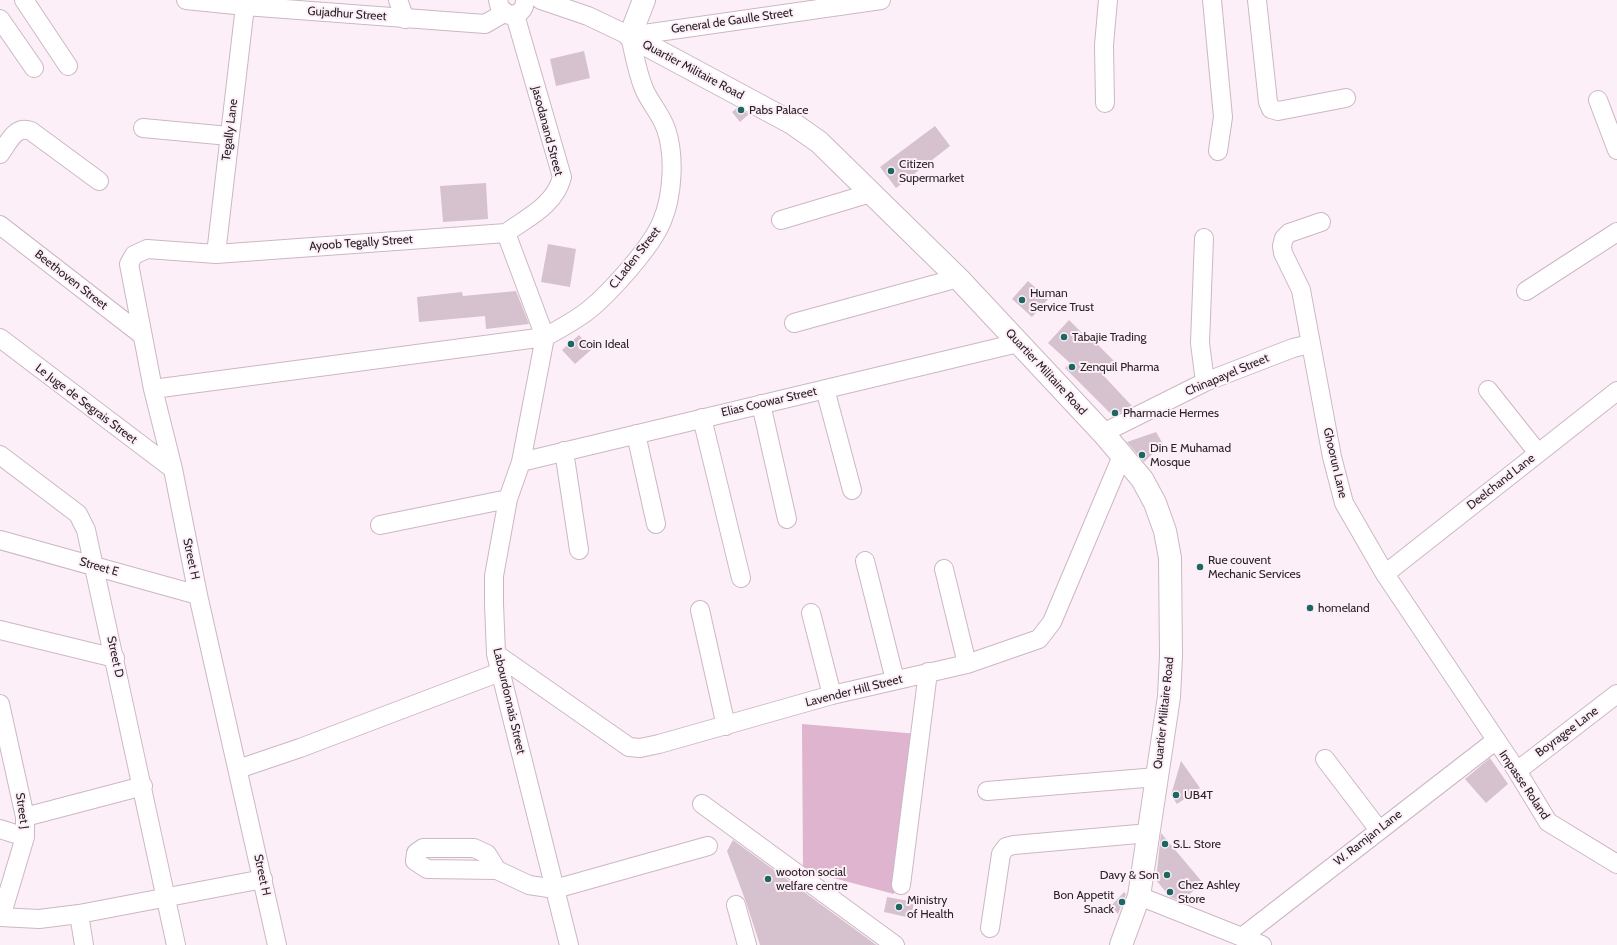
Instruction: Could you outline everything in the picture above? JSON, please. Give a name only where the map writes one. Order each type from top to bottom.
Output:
[{"type":"main road","points":[[630,36],[644,0]]},
{"type":"main road","name":"Quartier Militaire Road","points":[[630,36],[792,123],[819,142],[958,278],[1103,433],[1142,479],[1155,503],[1165,531],[1170,558],[1171,656],[1169,697],[1138,896],[1121,945]]},
{"type":"street","points":[[24,0],[68,66]]},
{"type":"street","name":"Gujadhur Street","points":[[186,0],[406,19],[485,24],[512,8]]},
{"type":"street","points":[[398,0],[406,19]]},
{"type":"street","name":"General de Gaulle Street","points":[[630,36],[881,0]]},
{"type":"street","points":[[1105,103],[1104,45],[1108,0]]},
{"type":"street","points":[[1212,0],[1223,117],[1218,151]]},
{"type":"street","points":[[1257,0],[1268,102],[1271,109],[1278,111],[1346,98]]},
{"type":"street","name":"Quartier Militaire Road","points":[[512,8],[548,3],[588,16],[630,36]]},
{"type":"street","name":"Tegally Lane","points":[[216,254],[245,6]]},
{"type":"street","name":"Jasodanand Street","points":[[506,233],[550,202],[559,189],[562,177],[512,8]]},
{"type":"street","points":[[0,19],[34,68]]},
{"type":"street","name":"C.Laden Street","points":[[546,337],[582,315],[603,298],[645,248],[662,223],[670,197],[672,172],[666,130],[658,110],[644,89],[630,36]]},
{"type":"street","points":[[1598,100],[1617,150]]},
{"type":"street","points":[[0,154],[18,130],[24,128],[31,131],[99,181]]},
{"type":"street","points":[[143,128],[229,136]]},
{"type":"street","points":[[781,220],[872,193]]},
{"type":"street","name":"Ghoorun Lane","points":[[1321,222],[1289,233],[1284,238],[1282,246],[1301,290],[1310,344],[1338,485],[1344,503],[1385,574],[1495,741]]},
{"type":"street","name":"Beethoven Street","points":[[0,225],[142,335]]},
{"type":"street","points":[[1526,291],[1617,232]]},
{"type":"street","points":[[153,389],[546,337],[506,233]]},
{"type":"street","name":"Ayoob Tegally Street","points":[[216,254],[506,233]]},
{"type":"street","points":[[1204,238],[1200,343],[1205,382]]},
{"type":"street","name":"Street H","points":[[216,254],[147,249],[134,255],[129,264],[153,389],[277,945]]},
{"type":"street","points":[[794,323],[958,278]]},
{"type":"street","name":"Labourdonnais Street","points":[[546,337],[520,462],[508,499],[494,576],[496,654],[569,945]]},
{"type":"street","name":"Le Juge de Segrais Street","points":[[0,338],[172,469]]},
{"type":"street","name":"Elias Coowar Street","points":[[520,462],[1018,343]]},
{"type":"street","name":"Chinapayel Street","points":[[1103,433],[1205,382],[1293,348],[1310,344]]},
{"type":"street","points":[[825,389],[852,490]]},
{"type":"street","points":[[1488,390],[1538,454]]},
{"type":"street","name":"Deelchand Lane","points":[[1385,574],[1617,391]]},
{"type":"street","points":[[761,404],[786,519]]},
{"type":"street","points":[[702,418],[741,578]]},
{"type":"street","points":[[636,434],[656,524]]},
{"type":"street","points":[[564,451],[579,550]]},
{"type":"street","name":"Street D","points":[[0,455],[78,514],[86,530],[143,786],[176,945]]},
{"type":"street","name":"Lavender Hill Street","points":[[496,654],[629,747],[640,748],[726,726],[832,695],[967,664],[1039,638],[1052,622],[1122,456]]},
{"type":"street","points":[[380,526],[508,499]]},
{"type":"street","name":"Street E","points":[[0,540],[95,565],[198,595]]},
{"type":"street","points":[[865,561],[895,680]]},
{"type":"street","points":[[944,569],[967,664]]},
{"type":"street","points":[[700,610],[726,726]]},
{"type":"street","points":[[811,613],[832,695]]},
{"type":"street","points":[[0,630],[115,658]]},
{"type":"street","points":[[238,769],[300,748],[500,672]]},
{"type":"street","points":[[901,885],[928,672]]},
{"type":"street","name":"Boyragee Lane","points":[[1517,771],[1617,694]]},
{"type":"street","name":"Street J","points":[[0,704],[25,817],[25,837],[1,917]]},
{"type":"street","name":"Impasse Roland","points":[[1495,741],[1517,771],[1548,822],[1617,864]]},
{"type":"street","name":"W. Ramjan Lane","points":[[1242,937],[1495,741]]},
{"type":"street","points":[[1325,759],[1379,830]]},
{"type":"street","points":[[987,791],[1157,777]]},
{"type":"street","points":[[25,817],[143,786]]},
{"type":"street","points":[[702,804],[895,945]]},
{"type":"street","points":[[0,828],[25,837]]},
{"type":"street","points":[[990,928],[1001,854],[1006,847],[1014,845],[1149,833]]},
{"type":"street","points":[[497,870],[529,885],[555,889],[708,846]]},
{"type":"street","points":[[1,917],[39,918],[79,914],[263,879]]},
{"type":"street","points":[[1138,896],[1262,945]]},
{"type":"street","points":[[736,905],[747,945]]},
{"type":"street","points":[[79,914],[84,945]]},
{"type":"shaded area","points":[[802,724],[918,734],[894,894],[803,870]]},
{"type":"building","points":[[584,51],[590,78],[556,86],[550,59]]},
{"type":"building","points":[[737,108],[749,114],[740,122],[732,112]]},
{"type":"building","points":[[935,126],[950,146],[896,188],[880,167]]},
{"type":"building","points":[[486,183],[488,219],[443,222],[440,186]]},
{"type":"building","points":[[548,244],[576,249],[570,287],[541,282]]},
{"type":"building","points":[[1028,281],[1048,299],[1032,317],[1012,299]]},
{"type":"building","points":[[516,291],[529,324],[486,329],[485,316],[419,322],[417,297],[462,292],[463,296]]},
{"type":"building","points":[[1069,320],[1091,342],[1093,340],[1114,361],[1102,374],[1132,406],[1131,407],[1113,416],[1065,368],[1070,363],[1048,343]]},
{"type":"building","points":[[579,335],[592,349],[575,364],[562,350]]},
{"type":"building","name":"Din E Muhamad Mosque","points":[[1156,432],[1163,444],[1144,462],[1127,442]]},
{"type":"building","points":[[1490,758],[1508,784],[1486,803],[1465,779]]},
{"type":"building","points":[[1181,761],[1200,788],[1177,804],[1171,795]]},
{"type":"building","points":[[1161,833],[1203,883],[1181,901],[1170,897],[1156,880]]},
{"type":"building","name":"wooton social welfare centre","points":[[733,840],[877,945],[760,945],[727,851]]},
{"type":"building","points":[[1124,892],[1126,894],[1118,914],[1111,906]]},
{"type":"building","name":"Ministry of Health","points":[[887,897],[914,902],[911,918],[884,912]]},
{"type":"place","name":"Pabs Palace","points":[[741,110]]},
{"type":"place","name":"Citizen Supermarket","points":[[891,171]]},
{"type":"place","name":"Human Service Trust","points":[[1022,300]]},
{"type":"place","name":"Tabajie Trading","points":[[1064,337]]},
{"type":"place","name":"Coin Ideal","points":[[571,344]]},
{"type":"place","name":"Zenquil Pharma","points":[[1072,367]]},
{"type":"place","name":"Pharmacie Hermes","points":[[1115,413]]},
{"type":"place","name":"Din E Muhamad Mosque","points":[[1142,455]]},
{"type":"place","name":"Rue couvent Mechanic Services","points":[[1200,567]]},
{"type":"place","name":"homeland","points":[[1310,608]]},
{"type":"place","name":"UB4T","points":[[1176,795]]},
{"type":"place","name":"S.L. Store","points":[[1165,844]]},
{"type":"place","name":"Davy & Son","points":[[1167,875]]},
{"type":"place","name":"wooton social welfare centre","points":[[768,879]]},
{"type":"place","name":"Chez Ashley Store","points":[[1170,892]]},
{"type":"place","name":"Bon Appetit Snack","points":[[1122,902]]},
{"type":"place","name":"Ministry of Health","points":[[899,907]]}]
